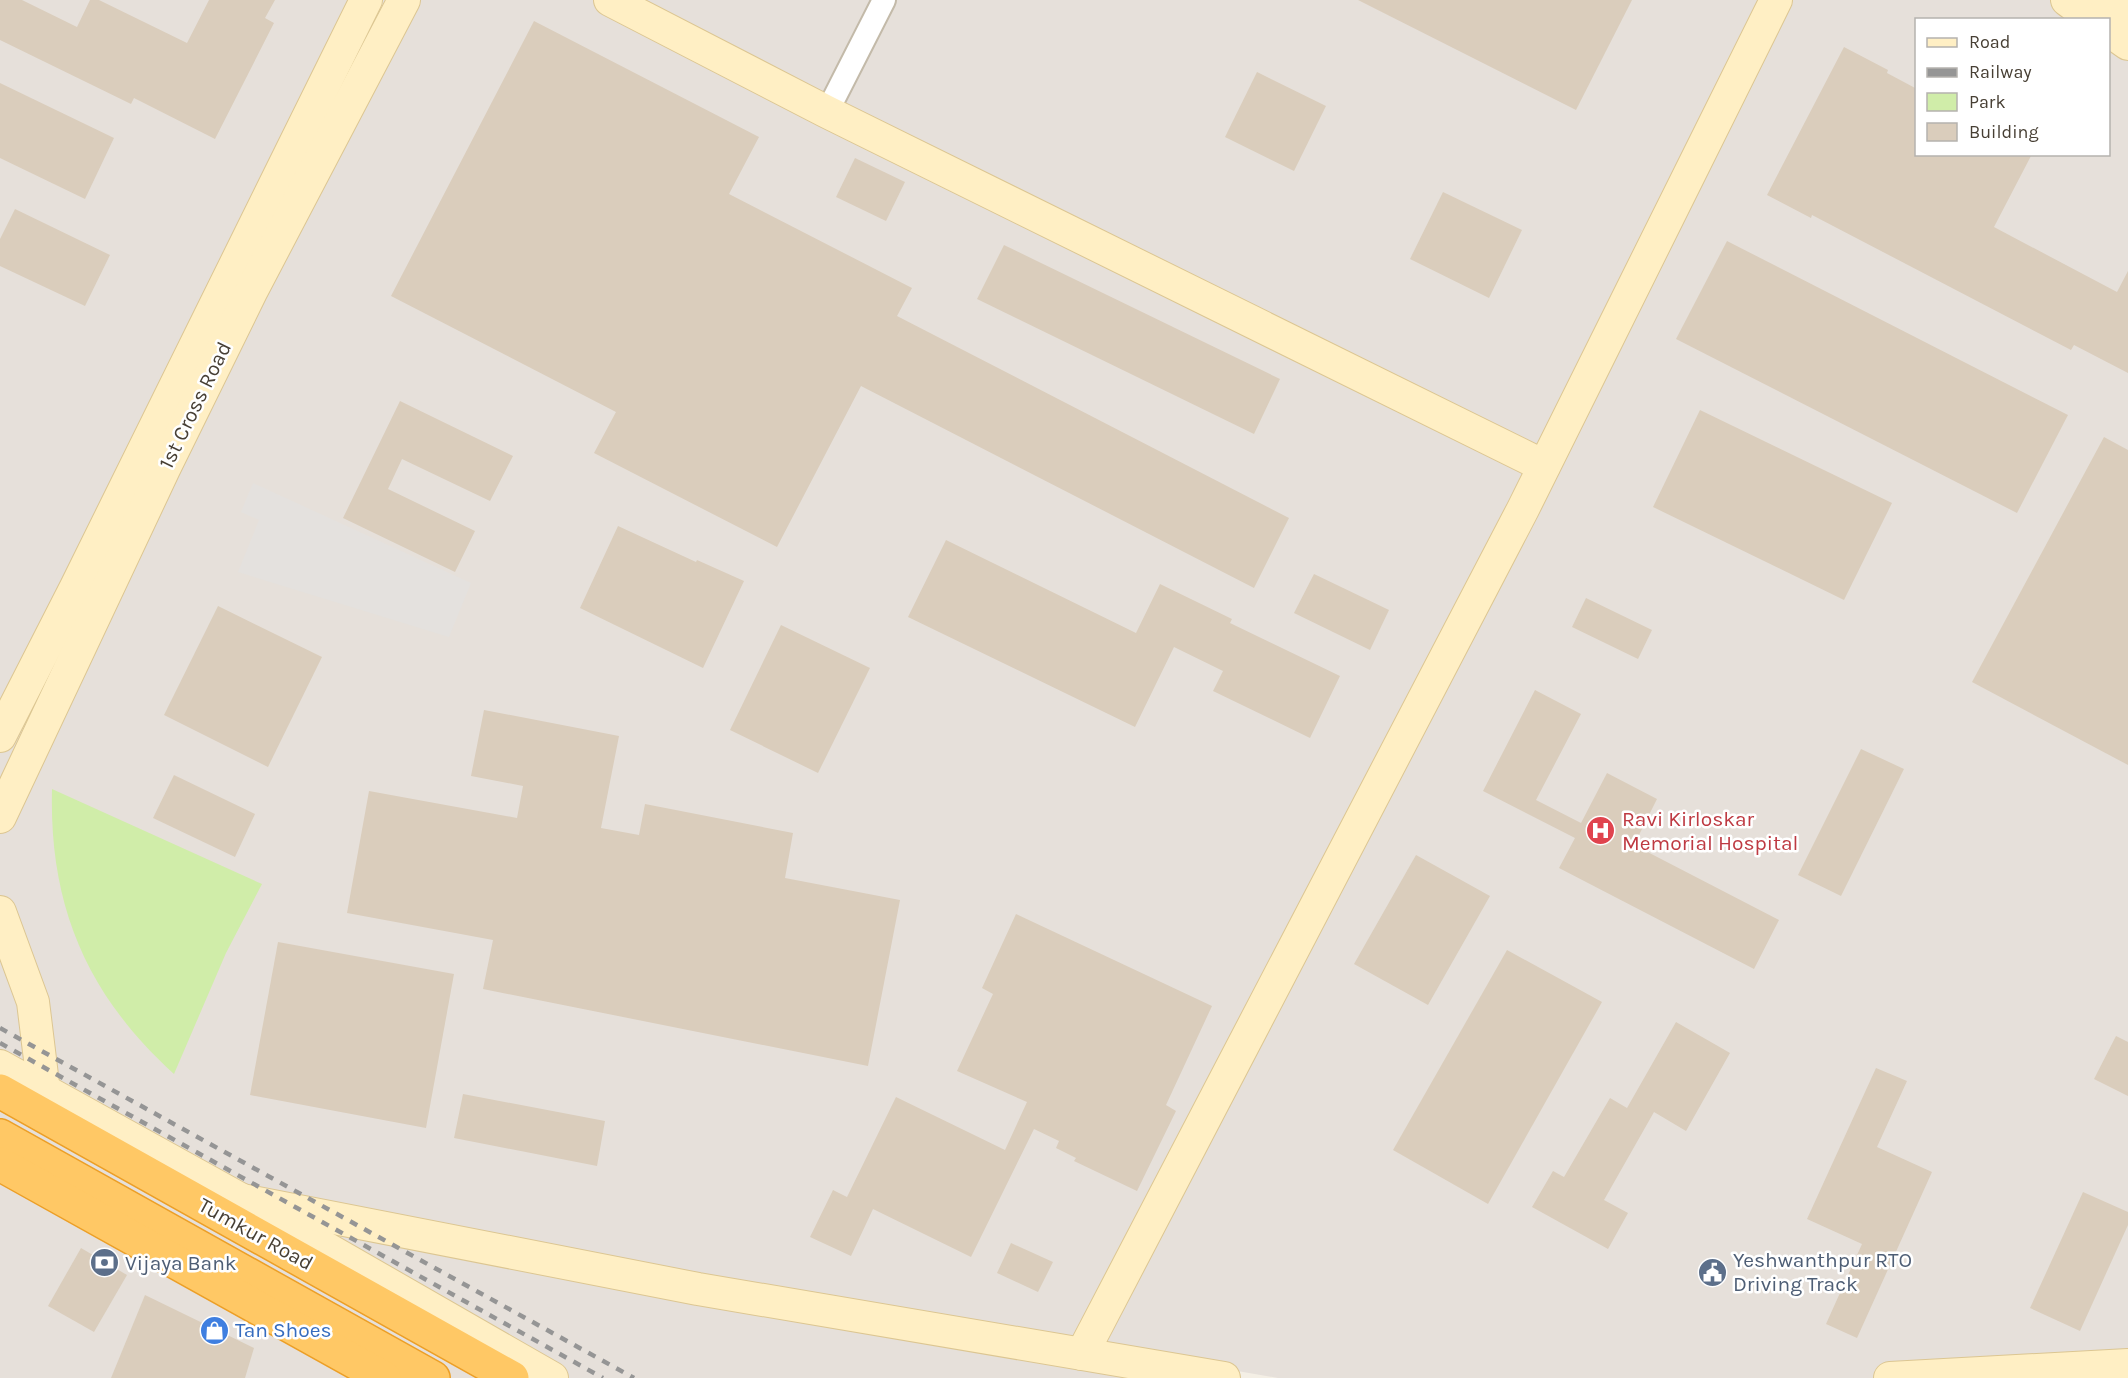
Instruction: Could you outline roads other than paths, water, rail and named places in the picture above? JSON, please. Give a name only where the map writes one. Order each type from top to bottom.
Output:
[{"type":"highway","name":"Tumkur Road","points":[[0,1091],[512,1378]]},
{"type":"highway","points":[[0,1108],[480,1378]]},
{"type":"highway","points":[[0,1136],[433,1378]]},
{"type":"highway","points":[[0,1164],[384,1378]]},
{"type":"street","name":"1st Cross Road","points":[[0,736],[366,0]]},
{"type":"street","name":"1st Cross Road","points":[[0,817],[231,332],[404,0]]},
{"type":"street","points":[[610,0],[826,112],[1544,466]]},
{"type":"street","points":[[826,112],[885,0]]},
{"type":"street","points":[[1082,1353],[1544,466],[1776,0]]},
{"type":"street","points":[[2067,0],[2091,18]]},
{"type":"street","points":[[2108,0],[2128,15]]},
{"type":"street","points":[[2110,31],[2128,44]]},
{"type":"street","points":[[0,912],[33,1002],[44,1092]]},
{"type":"street","points":[[0,1066],[242,1200],[552,1378]]},
{"type":"street","points":[[0,1178],[361,1378]]},
{"type":"street","points":[[242,1200],[698,1289],[1224,1378]]},
{"type":"street","points":[[1890,1378],[2128,1365]]},
{"type":"railway","points":[[0,1028],[634,1378]]},
{"type":"railway","points":[[0,1043],[603,1378]]},
{"type":"place","name":"Ravi Kirloskar Memorial Hospital","points":[[1601,831]]},
{"type":"place","name":"Vijaya Bank","points":[[104,1263]]},
{"type":"place","name":"Yeshwanthpur RTO Driving Track","points":[[1712,1272]]},
{"type":"place","name":"Tan Shoes","points":[[214,1330]]}]
